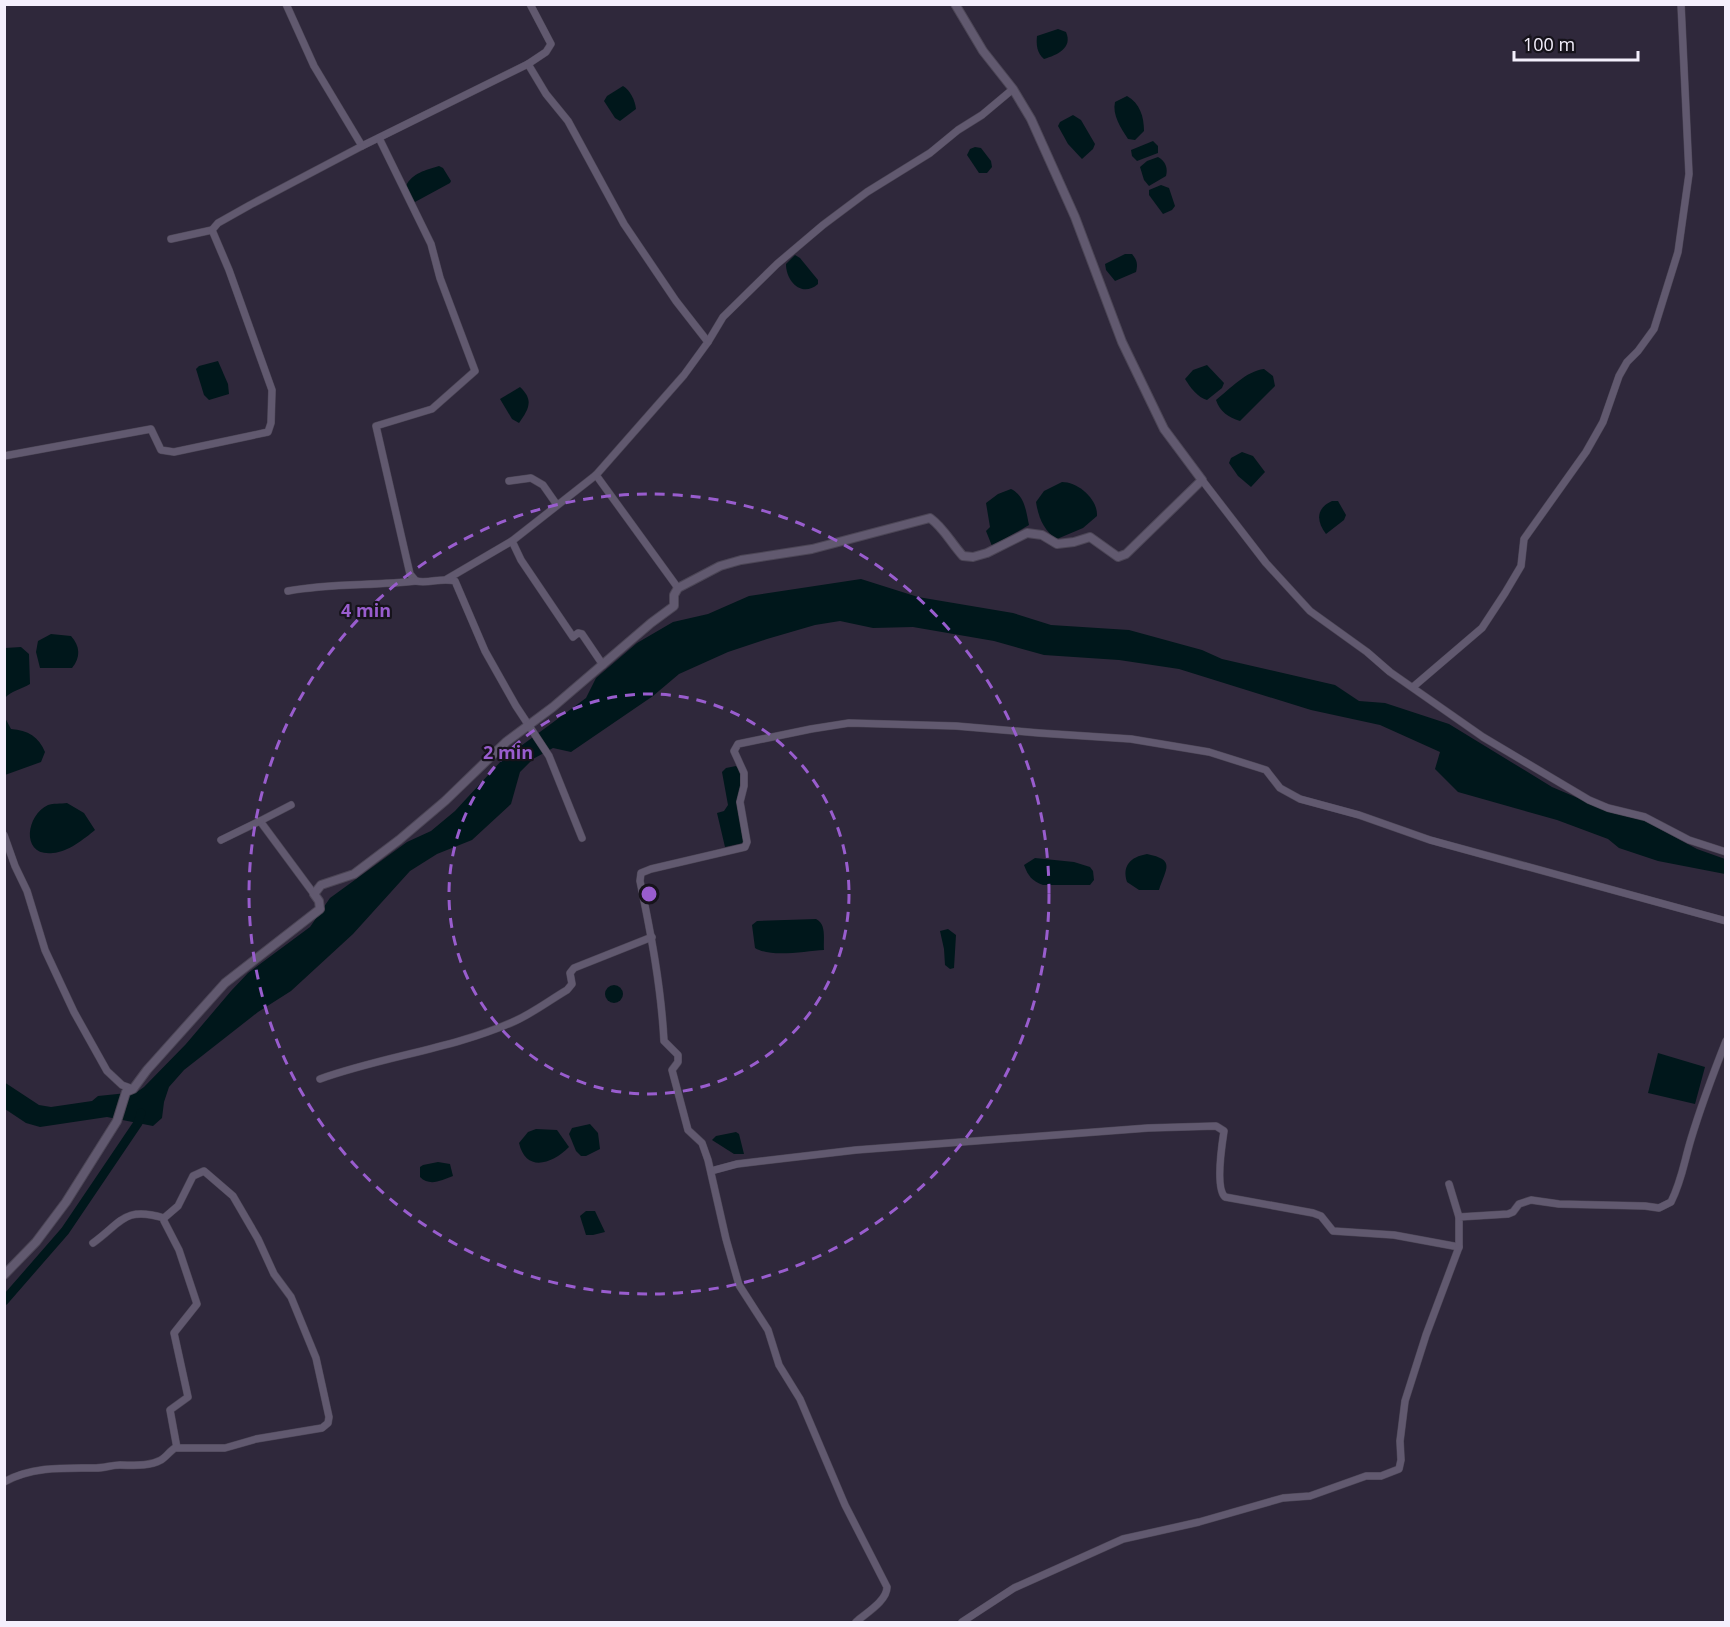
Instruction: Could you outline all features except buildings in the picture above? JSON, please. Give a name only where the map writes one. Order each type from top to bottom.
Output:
[{"type":"street","points":[[286,4],[314,66],[362,146]]},
{"type":"street","points":[[171,239],[212,230],[218,223],[250,205],[362,146],[528,64],[546,52],[551,44],[530,4]]},
{"type":"street","points":[[955,4],[983,51],[1013,89],[1032,119],[1075,217],[1122,342],[1164,429],[1266,563],[1310,611],[1483,737],[1589,800],[1608,808],[1645,817],[1689,840],[1725,852]]},
{"type":"street","points":[[1413,687],[1482,628],[1506,593],[1521,566],[1524,539],[1586,452],[1604,422],[1619,376],[1654,328],[1678,252],[1689,174],[1681,4]]},
{"type":"street","points":[[528,64],[546,94],[568,121],[630,233],[676,301],[708,342]]},
{"type":"street","points":[[288,591],[313,586],[385,585],[447,579],[512,541],[596,475],[684,375],[723,317],[777,264],[867,192],[930,153],[958,130],[982,116],[1013,89]]},
{"type":"street","points":[[379,138],[430,244],[440,278],[475,371],[432,409],[376,426],[410,574],[416,581]]},
{"type":"street","points":[[4,456],[151,429],[161,450],[174,452],[268,432],[271,423],[272,390],[229,270],[212,230]]},
{"type":"street","points":[[596,475],[678,588]]},
{"type":"street","points":[[509,482],[531,478],[543,485],[557,506]]},
{"type":"street","points":[[314,894],[321,885],[354,874],[399,840],[445,801],[506,742],[531,728],[603,664],[674,606],[674,595],[678,588],[720,567],[741,560],[812,549],[930,518],[940,525],[963,556],[972,557],[987,553],[1027,533],[1042,535],[1057,544],[1090,537],[1118,557],[1126,554],[1202,480]]},
{"type":"street","points":[[512,541],[521,560],[573,637],[578,633],[582,634],[603,664]]},
{"type":"street","points":[[447,579],[455,581],[485,651],[549,756],[582,838]]},
{"type":"street","points":[[856,1623],[886,1594],[886,1583],[845,1504],[800,1399],[779,1365],[768,1330],[739,1285],[711,1171],[702,1143],[688,1130],[674,1080],[672,1070],[678,1062],[678,1055],[664,1041],[652,937],[640,881],[641,873],[651,869],[745,847],[747,842],[740,802],[744,773],[734,751],[738,744],[849,723],[956,726],[1039,734],[1131,739],[1209,752],[1266,770],[1280,788],[1300,799],[1359,815],[1430,840],[1725,921]]},
{"type":"street","points":[[221,840],[291,805]]},
{"type":"street","points":[[4,1275],[36,1242],[66,1202],[117,1121],[130,1090],[147,1070],[225,983],[320,909],[314,894],[260,821]]},
{"type":"street","points":[[4,835],[27,891],[45,950],[69,1004],[107,1071],[130,1090]]},
{"type":"street","points":[[320,1079],[347,1069],[457,1041],[516,1021],[567,990],[572,984],[570,972],[574,968],[652,937]]},
{"type":"street","points":[[1459,1217],[1508,1214],[1520,1204],[1531,1200],[1559,1204],[1645,1206],[1653,1209],[1671,1202],[1680,1183],[1686,1153],[1725,1041]]},
{"type":"street","points":[[711,1171],[737,1164],[856,1150],[1148,1128],[1216,1126],[1224,1131],[1221,1154],[1221,1191],[1225,1197],[1313,1213],[1321,1216],[1333,1231],[1394,1235],[1458,1246]]},
{"type":"street","points":[[4,1482],[20,1474],[68,1467],[96,1468],[118,1465],[136,1467],[162,1460],[167,1453],[177,1448],[225,1448],[256,1439],[322,1428],[328,1423],[329,1417],[316,1358],[291,1298],[274,1274],[258,1239],[233,1196],[204,1171],[198,1172],[189,1182],[178,1206],[164,1218]]},
{"type":"street","points":[[962,1623],[1014,1588],[1123,1539],[1199,1522],[1283,1498],[1310,1496],[1357,1479],[1381,1476],[1399,1469],[1400,1441],[1406,1401],[1426,1335],[1458,1246],[1459,1217],[1449,1184]]},
{"type":"street","points":[[93,1243],[119,1221],[131,1215],[142,1212],[164,1218]]},
{"type":"street","points":[[164,1218],[179,1250],[197,1304],[174,1333],[188,1397],[170,1410],[177,1448]]},
{"type":"shaded area","points":[[1058,29],[1066,32],[1068,38],[1066,47],[1059,53],[1044,59],[1038,49],[1037,36]]},
{"type":"shaded area","points":[[623,86],[632,96],[636,109],[620,121],[615,118],[604,101],[607,96]]},
{"type":"shaded area","points":[[1127,96],[1138,106],[1143,121],[1144,131],[1135,140],[1128,139],[1118,121],[1114,107],[1115,102]]},
{"type":"shaded area","points":[[1073,115],[1081,120],[1095,144],[1082,159],[1068,144],[1058,126],[1060,122]]},
{"type":"shaded area","points":[[1153,141],[1158,146],[1158,153],[1137,161],[1132,156],[1131,150]]},
{"type":"shaded area","points":[[981,148],[991,161],[992,167],[987,173],[979,173],[967,155],[970,149]]},
{"type":"shaded area","points":[[1158,157],[1166,165],[1166,176],[1149,186],[1144,180],[1140,167],[1147,161]]},
{"type":"shaded area","points":[[439,166],[443,168],[450,183],[415,202],[410,199],[406,186],[412,178]]},
{"type":"shaded area","points":[[1161,185],[1169,188],[1175,206],[1163,214],[1149,195],[1149,190]]},
{"type":"shaded area","points":[[1125,254],[1132,254],[1135,258],[1136,272],[1115,281],[1106,270],[1105,264]]},
{"type":"shaded area","points":[[795,255],[818,280],[818,284],[812,288],[801,289],[789,277],[786,264]]},
{"type":"shaded area","points":[[218,361],[228,384],[229,394],[209,400],[204,395],[196,369]]},
{"type":"shaded area","points":[[1207,365],[1224,383],[1222,388],[1207,400],[1197,395],[1185,379],[1193,370]]},
{"type":"shaded area","points":[[1264,369],[1273,376],[1275,386],[1240,421],[1225,414],[1216,400],[1251,373]]},
{"type":"shaded area","points":[[520,387],[527,396],[528,405],[519,423],[512,419],[500,399]]},
{"type":"shaded area","points":[[1242,452],[1253,456],[1265,472],[1251,487],[1238,476],[1229,463],[1231,458]]},
{"type":"shaded area","points":[[1062,482],[1074,485],[1086,493],[1094,504],[1097,516],[1083,528],[1057,539],[1042,523],[1036,502],[1044,491]]},
{"type":"shaded area","points":[[1011,489],[1022,500],[1029,525],[992,546],[986,531],[990,527],[986,503],[998,494]]},
{"type":"shaded area","points":[[1332,501],[1338,501],[1346,515],[1344,520],[1326,534],[1320,524],[1319,515],[1323,507]]},
{"type":"shaded area","points":[[861,579],[918,597],[1013,613],[1051,625],[1129,630],[1202,650],[1222,659],[1335,685],[1359,701],[1385,703],[1449,724],[1552,787],[1613,813],[1641,819],[1697,849],[1725,859],[1725,874],[1658,861],[1619,848],[1608,839],[1557,820],[1458,792],[1435,769],[1440,752],[1380,725],[1311,710],[1179,669],[1119,660],[1044,655],[994,641],[913,627],[873,628],[840,621],[815,625],[767,639],[728,652],[679,674],[653,696],[571,752],[553,748],[533,759],[520,772],[511,804],[472,840],[437,854],[410,871],[353,934],[291,991],[258,1012],[184,1070],[169,1087],[162,1118],[153,1126],[107,1117],[40,1127],[26,1123],[5,1109],[4,1082],[39,1105],[51,1107],[92,1101],[98,1096],[137,1092],[144,1087],[186,1044],[248,973],[310,927],[330,898],[407,842],[431,831],[455,811],[502,760],[586,698],[596,678],[637,643],[673,622],[708,614],[749,596]]},
{"type":"shaded area","points":[[51,634],[71,636],[74,640],[78,648],[78,656],[72,668],[40,668],[36,652],[38,641]]},
{"type":"shaded area","points":[[21,647],[29,654],[30,684],[5,698],[5,648]]},
{"type":"shaded area","points":[[4,716],[11,729],[28,733],[40,742],[45,752],[41,762],[5,775]]},
{"type":"shaded area","points":[[736,766],[741,772],[742,779],[744,840],[743,843],[725,847],[717,813],[724,811],[728,805],[722,772],[726,768]]},
{"type":"shaded area","points":[[67,803],[84,813],[95,830],[76,844],[59,852],[43,853],[35,849],[31,842],[31,826],[40,810],[48,805]]},
{"type":"shaded area","points":[[1147,854],[1156,856],[1165,862],[1166,871],[1159,890],[1139,890],[1127,882],[1126,871],[1129,863],[1136,857]]},
{"type":"shaded area","points":[[1035,858],[1074,862],[1090,867],[1094,880],[1090,885],[1043,885],[1031,878],[1024,865]]},
{"type":"shaded area","points":[[816,919],[823,928],[824,950],[770,953],[755,948],[752,925],[757,921]]},
{"type":"shaded area","points":[[948,929],[956,935],[954,968],[950,969],[945,965],[940,931]]},
{"type":"shaded area","points":[[614,985],[622,990],[623,994],[618,1002],[614,1003],[606,998],[605,994],[610,986]]},
{"type":"shaded area","points":[[1658,1053],[1705,1067],[1695,1104],[1648,1093]]},
{"type":"shaded area","points":[[590,1124],[598,1133],[600,1149],[581,1156],[576,1151],[569,1134],[572,1128]]},
{"type":"shaded area","points":[[536,1129],[557,1130],[569,1147],[548,1161],[540,1163],[527,1159],[519,1143],[528,1132]]},
{"type":"shaded area","points":[[736,1132],[739,1134],[744,1154],[734,1154],[712,1140],[716,1136]]},
{"type":"shaded area","points":[[438,1162],[450,1164],[453,1176],[432,1182],[420,1177],[420,1167]]},
{"type":"shaded area","points":[[586,1211],[595,1211],[605,1232],[586,1235],[580,1216]]},
{"type":"waterway","points":[[4,1301],[65,1231],[138,1123],[141,1113]]}]
